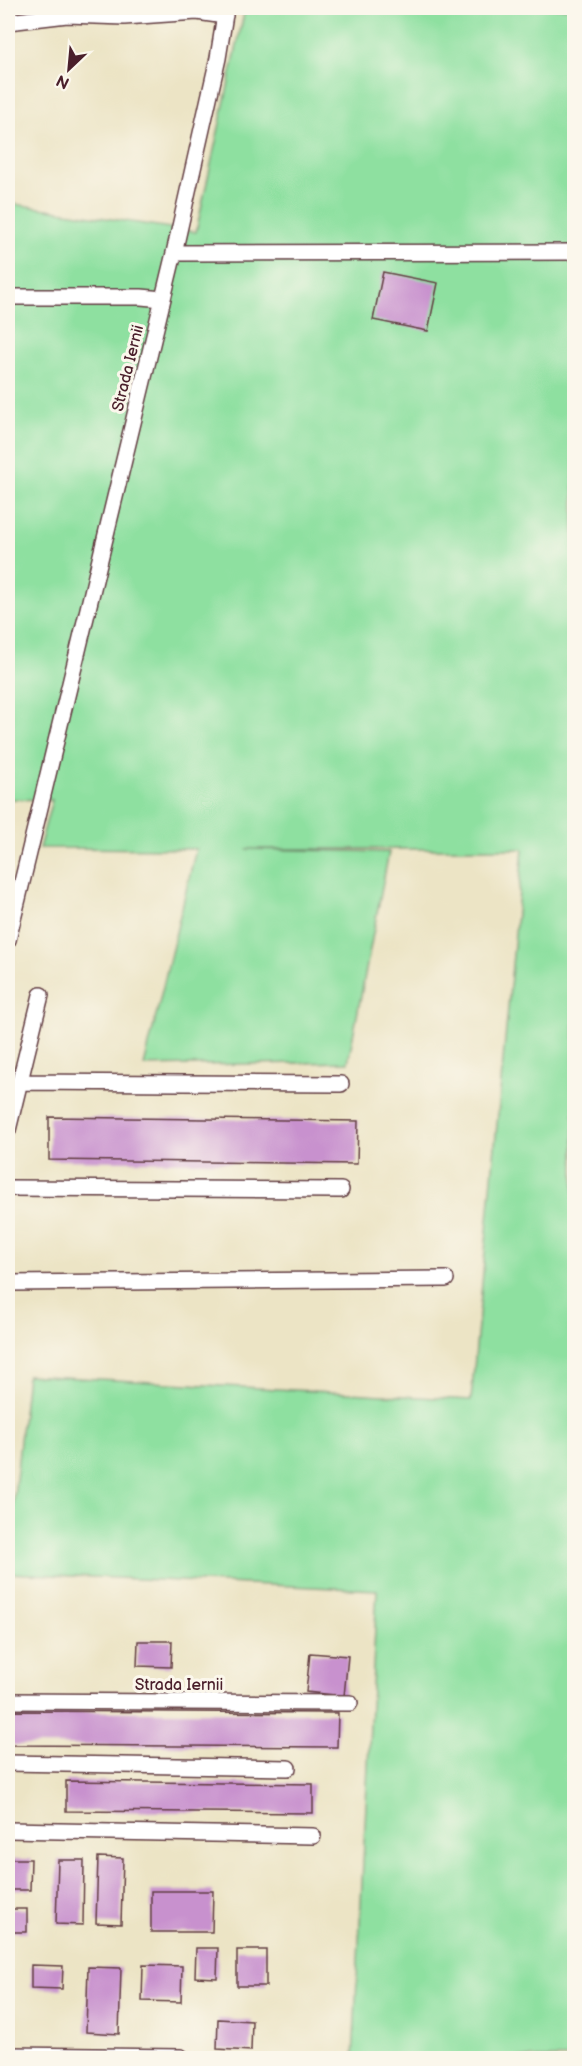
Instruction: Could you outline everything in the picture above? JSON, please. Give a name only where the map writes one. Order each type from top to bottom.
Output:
[{"type":"street","name":"Strada Iernii","points":[[8,22],[67,11],[124,16],[225,11],[218,58],[174,253],[12,907],[8,940]]},
{"type":"street","points":[[174,253],[574,252]]},
{"type":"street","points":[[8,297],[163,299]]},
{"type":"street","points":[[8,1130],[42,995]]},
{"type":"street","points":[[20,1082],[341,1084]]},
{"type":"street","points":[[8,1188],[340,1190]]},
{"type":"street","points":[[8,1283],[446,1279]]},
{"type":"street","name":"Strada Iernii","points":[[8,1701],[350,1703]]},
{"type":"street","points":[[8,1763],[288,1768]]},
{"type":"street","points":[[8,1830],[313,1836]]},
{"type":"street","points":[[8,2055],[181,2057]]},
{"type":"green space","points":[[230,8],[574,8],[574,2058],[353,2058],[377,1590],[8,1573],[27,1375],[471,1400],[523,849],[246,849],[389,852],[348,1062],[144,1066],[196,849],[39,848],[52,800],[8,799],[8,203],[196,232],[245,9]]},
{"type":"building","points":[[383,272],[438,283],[428,331],[373,320]]},
{"type":"building","points":[[49,1117],[358,1121],[357,1164],[49,1160]]},
{"type":"building","points":[[138,1641],[172,1641],[171,1667],[137,1666]]},
{"type":"building","points":[[310,1653],[348,1656],[344,1696],[306,1692]]},
{"type":"building","points":[[8,1711],[338,1713],[337,1747],[8,1745]]},
{"type":"building","points":[[66,1781],[313,1784],[313,1813],[66,1811]]},
{"type":"building","points":[[98,1857],[123,1858],[121,1924],[96,1923]]},
{"type":"building","points":[[8,1859],[31,1859],[30,1890],[8,1890]]},
{"type":"building","points":[[58,1860],[84,1860],[83,1925],[56,1924]]},
{"type":"building","points":[[151,1891],[213,1891],[212,1932],[151,1932]]},
{"type":"building","points":[[8,1909],[27,1909],[27,1932],[8,1932]]},
{"type":"building","points":[[196,1948],[218,1948],[217,1978],[195,1977]]},
{"type":"building","points":[[237,1950],[266,1950],[266,1986],[237,1986]]},
{"type":"building","points":[[31,1965],[63,1966],[62,1989],[31,1988]]},
{"type":"building","points":[[143,1965],[182,1966],[181,2002],[142,2001]]},
{"type":"building","points":[[88,1967],[121,1968],[119,2034],[86,2032]]},
{"type":"building","points":[[218,2019],[252,2021],[251,2051],[217,2049]]}]
